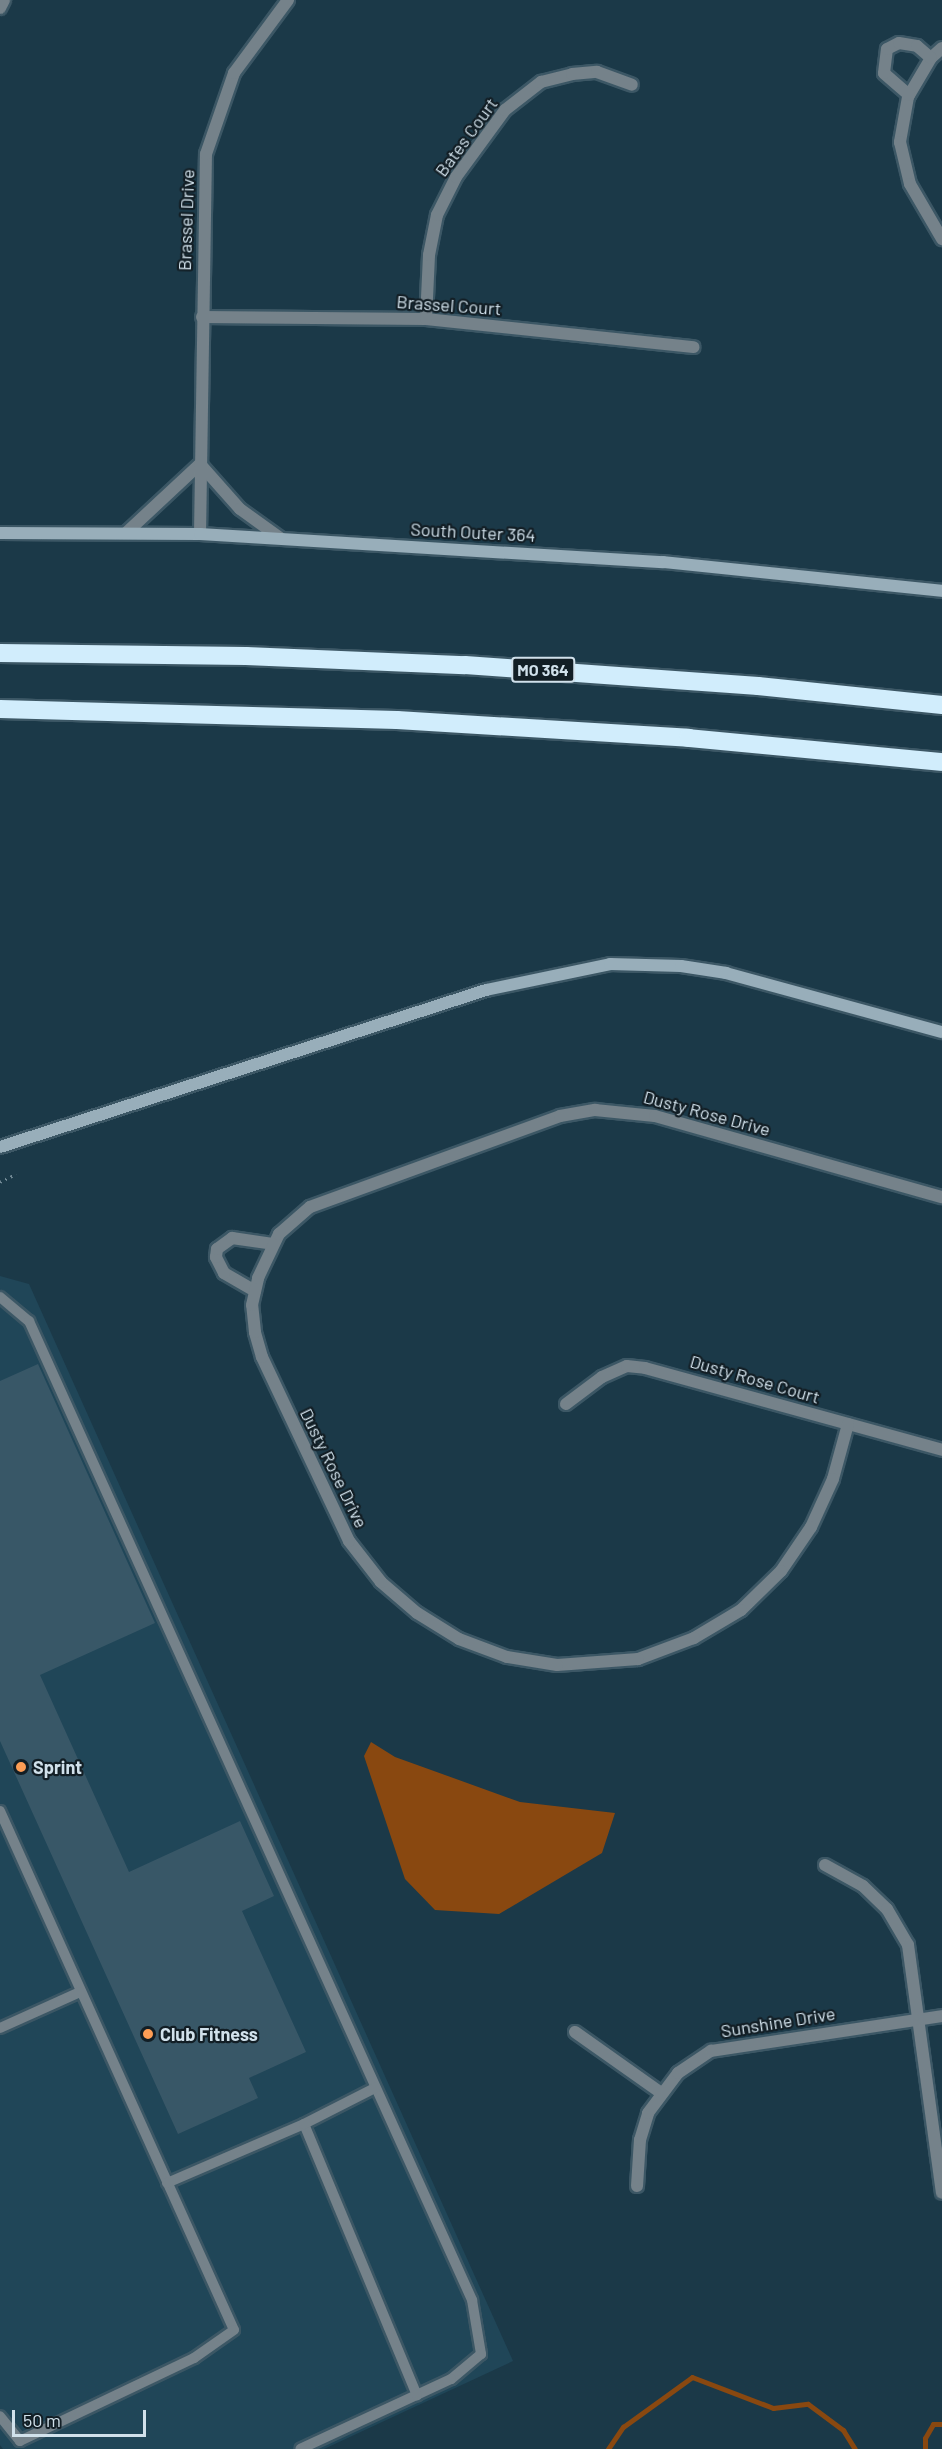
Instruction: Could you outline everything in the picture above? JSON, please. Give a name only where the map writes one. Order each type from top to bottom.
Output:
[{"type":"highway","name":"MO 364","points":[[0,653],[257,656],[465,665],[758,686],[942,705]]},
{"type":"highway","points":[[0,709],[409,720],[688,738],[942,762]]},
{"type":"main road","name":"South Outer 364","points":[[0,533],[200,534],[663,561],[942,591]]},
{"type":"main road","points":[[0,1147],[486,990],[610,964],[681,966],[726,973],[942,1032]]},
{"type":"street","points":[[0,8],[4,0]]},
{"type":"street","name":"Brassel Drive","points":[[200,534],[206,154],[234,73],[288,0]]},
{"type":"street","points":[[909,95],[884,73],[887,49],[899,43],[908,44],[931,58]]},
{"type":"street","points":[[942,48],[931,58],[909,95],[900,142],[910,184],[942,239]]},
{"type":"street","name":"Bates Court","points":[[426,319],[429,255],[437,215],[456,177],[505,110],[541,82],[572,74],[597,72],[632,85]]},
{"type":"street","name":"Brassel Court","points":[[202,316],[426,319],[694,347]]},
{"type":"street","points":[[126,533],[200,464],[240,509],[280,538]]},
{"type":"street","name":"Dusty Rose Drive","points":[[849,1424],[833,1479],[811,1527],[781,1571],[741,1610],[694,1638],[638,1659],[556,1665],[507,1657],[459,1639],[417,1613],[381,1582],[349,1541],[262,1357],[255,1332],[255,1291],[273,1244],[293,1220],[331,1196],[560,1116],[596,1110],[656,1116],[942,1197]]},
{"type":"street","points":[[255,1291],[224,1273],[216,1257],[217,1249],[222,1242],[232,1238],[273,1244]]},
{"type":"street","name":"Dusty Rose Court","points":[[566,1404],[602,1377],[627,1366],[645,1368],[942,1450]]},
{"type":"street","points":[[825,1865],[863,1886],[887,1909],[908,1945],[942,2193]]},
{"type":"street","name":"Sunshine Drive","points":[[637,2186],[640,2140],[648,2114],[678,2073],[711,2051],[942,2016]]},
{"type":"street","points":[[575,2032],[661,2094]]},
{"type":"lane","points":[[0,1297],[29,1321],[472,2300],[481,2354],[451,2379],[300,2449]]},
{"type":"lane","points":[[0,1811],[234,2330],[194,2358],[22,2445],[0,2416]]},
{"type":"lane","points":[[0,2028],[80,1992]]},
{"type":"lane","points":[[167,2183],[304,2124],[375,2088]]},
{"type":"lane","points":[[304,2124],[417,2395]]},
{"type":"path","points":[[0,1182],[16,1174]]},
{"type":"shaded area","points":[[0,1276],[29,1284],[513,2361],[324,2449],[3,2449],[0,2445]]},
{"type":"shaded area","points":[[371,1742],[395,1757],[520,1802],[615,1813],[602,1853],[499,1914],[435,1910],[405,1879],[364,1756]]},
{"type":"building","points":[[38,1364],[155,1623],[40,1675],[129,1872],[240,1821],[274,1896],[242,1911],[306,2052],[249,2078],[258,2098],[178,2134],[0,1741],[0,1381]]},
{"type":"waterway","points":[[608,2449],[623,2427],[692,2377],[773,2408],[808,2404],[843,2430],[855,2449]]},
{"type":"waterway","points":[[925,2449],[925,2438],[933,2424],[942,2424]]},
{"type":"place","name":"Sprint","points":[[21,1767]]},
{"type":"place","name":"Club Fitness","points":[[148,2034]]}]
